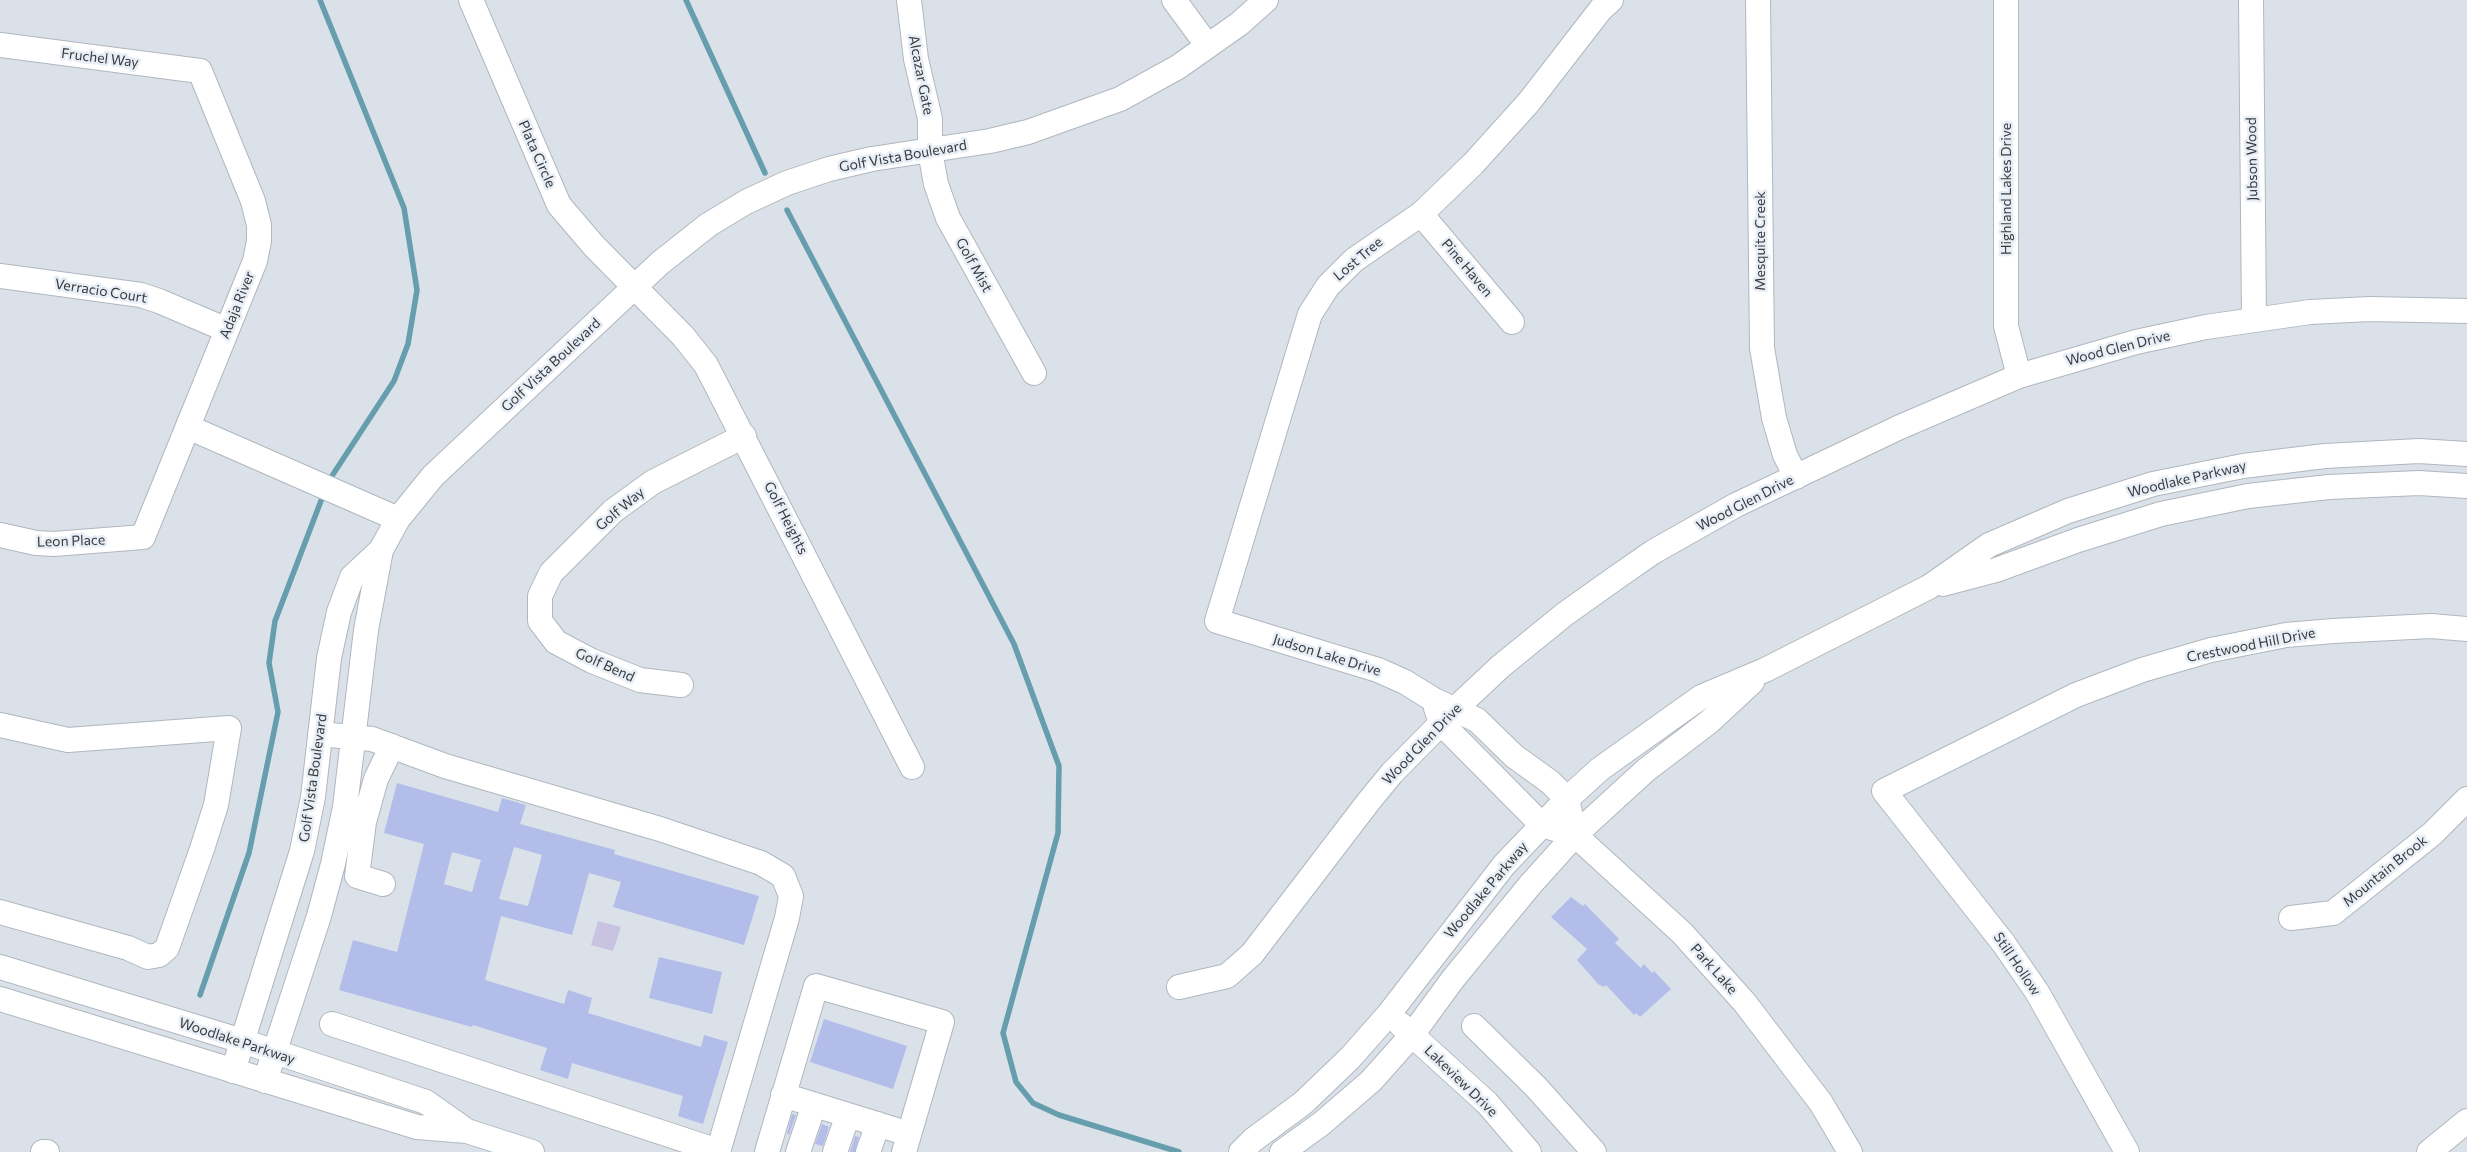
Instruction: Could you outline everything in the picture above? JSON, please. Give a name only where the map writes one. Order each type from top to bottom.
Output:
[{"type":"street","name":"Plata Circle","points":[[471,0],[559,205],[594,246],[635,286]]},
{"type":"street","name":"Alcazar Gate","points":[[909,0],[916,59],[930,119],[930,151]]},
{"type":"street","points":[[1174,0],[1207,46]]},
{"type":"street","name":"Golf Vista Boulevard","points":[[234,1071],[302,851],[313,797],[329,658],[339,612],[352,578],[381,550],[398,519],[433,476],[660,263],[708,225],[746,202],[787,183],[829,169],[872,159],[990,141],[1028,132],[1120,99],[1178,67],[1239,24],[1266,0]]},
{"type":"street","name":"Lost Tree","points":[[1216,621],[1310,314],[1328,286],[1354,260],[1421,214],[1502,134],[1601,9],[1612,0]]},
{"type":"street","name":"Mesquite Creek","points":[[1758,0],[1762,348],[1774,418],[1785,455],[1796,477]]},
{"type":"street","name":"Highland Lakes Drive","points":[[2006,0],[2006,326],[2019,376]]},
{"type":"street","name":"Jubson Wood","points":[[2251,0],[2254,319]]},
{"type":"street","name":"Fruchel Way","points":[[0,46],[200,71]]},
{"type":"street","name":"Adaja River","points":[[143,537],[255,261],[259,241],[259,225],[253,201],[200,71]]},
{"type":"street","name":"Golf Mist","points":[[930,151],[936,184],[948,218],[1034,373]]},
{"type":"street","name":"Pine Haven","points":[[1421,214],[1512,322]]},
{"type":"street","name":"Verracio Court","points":[[0,276],[140,295],[159,301],[227,330]]},
{"type":"street","name":"Golf Heights","points":[[635,286],[683,336],[706,365],[912,767]]},
{"type":"street","name":"Wood Glen Drive","points":[[1179,987],[1227,976],[1252,954],[1369,800],[1443,711],[1617,577],[1653,552],[1728,510],[1900,426],[2019,376],[2136,342],[2254,319],[2310,312],[2360,310],[2467,311]]},
{"type":"street","points":[[188,426],[398,519]]},
{"type":"street","name":"Golf Way","points":[[540,621],[540,596],[551,573],[614,510],[652,482],[744,436]]},
{"type":"street","name":"Woodlake Parkway","points":[[1241,1152],[1253,1140],[1303,1103],[1350,1058],[1388,1015],[1504,865],[1567,799],[1600,769],[1701,697],[1765,670],[1929,587],[1989,545],[2068,511],[2153,484],[2243,466],[2325,456],[2419,451],[2467,454]]},
{"type":"street","name":"Woodlake Parkway","points":[[1929,587],[1996,570],[2078,540],[2161,514],[2248,496],[2329,487],[2418,483],[2467,486]]},
{"type":"street","name":"Leon Place","points":[[0,535],[36,543],[54,544],[143,537]]},
{"type":"street","name":"Golf Vista Boulevard","points":[[265,1081],[319,916],[333,864],[345,807],[366,630],[381,550]]},
{"type":"street","name":"Golf Bend","points":[[540,621],[556,642],[592,661],[640,680],[681,685]]},
{"type":"street","name":"Judson Lake Drive","points":[[1216,621],[1378,670],[1405,682],[1443,711],[1495,778],[1542,825]]},
{"type":"street","name":"Crestwood Hill Drive","points":[[1884,791],[2076,695],[2142,670],[2202,652],[2286,636],[2333,631],[2431,626],[2467,630]]},
{"type":"street","name":"Woodlake Parkway","points":[[1282,1152],[1321,1124],[1371,1081],[1412,1035],[1453,979],[1530,885],[1575,835],[1646,770],[1709,722],[1765,670]]},
{"type":"street","name":"Judson Lake Drive","points":[[1443,711],[1477,720],[1514,756],[1550,782],[1567,799]]},
{"type":"street","points":[[0,725],[68,740],[229,728],[213,814],[167,948],[159,955],[148,957],[128,948],[0,912]]},
{"type":"street","points":[[320,734],[372,739],[445,766],[660,829],[761,863],[783,876],[791,896],[787,918],[718,1151],[332,1024]]},
{"type":"street","points":[[383,884],[357,876],[364,822],[376,778],[392,746]]},
{"type":"street","points":[[1495,778],[1514,756]]},
{"type":"street","name":"Still Hollow","points":[[1884,791],[2004,944],[2037,992],[2127,1152]]},
{"type":"street","points":[[1567,799],[1575,835]]},
{"type":"street","name":"Mountain Brook","points":[[2291,918],[2333,913],[2432,834],[2467,799]]},
{"type":"street","name":"Park Lake","points":[[1542,825],[1575,835],[1682,933],[1745,1004],[1821,1103],[1850,1152]]},
{"type":"street","name":"Woodlake Parkway","points":[[0,967],[242,1041],[426,1102],[467,1131]]},
{"type":"street","points":[[767,1152],[783,1095],[816,986],[942,1022],[907,1143],[878,1124],[783,1095]]},
{"type":"street","name":"Woodlake Parkway","points":[[0,999],[416,1127],[467,1131],[532,1152]]},
{"type":"street","name":"Lakeview Drive","points":[[1388,1015],[1487,1104],[1529,1152]]},
{"type":"street","points":[[1474,1026],[1536,1087],[1594,1152]]},
{"type":"street","points":[[798,1152],[814,1105]]},
{"type":"street","points":[[835,1152],[848,1115]]},
{"type":"street","points":[[2428,1152],[2467,1120]]},
{"type":"street","points":[[868,1152],[878,1124]]},
{"type":"shaded area","points":[[598,921],[621,927],[613,951],[591,945]]},
{"type":"building","points":[[397,783],[498,812],[502,798],[526,805],[520,824],[615,850],[614,854],[759,896],[744,945],[613,907],[621,882],[589,873],[572,935],[501,916],[485,980],[564,1004],[568,990],[592,998],[588,1013],[701,1047],[704,1035],[728,1042],[703,1124],[678,1116],[683,1096],[572,1063],[568,1079],[540,1070],[547,1048],[473,1025],[472,1027],[339,990],[353,940],[397,952],[424,844],[384,833]],"holes":[[[514,847],[542,855],[528,906],[499,899]],[[452,852],[481,860],[472,892],[444,884]]]},
{"type":"building","points":[[1571,897],[1583,906],[1585,904],[1619,939],[1615,943],[1641,968],[1644,964],[1652,973],[1654,971],[1671,989],[1640,1017],[1636,1013],[1634,1015],[1606,985],[1604,987],[1598,984],[1577,960],[1587,949],[1551,917]]},
{"type":"building","points":[[659,957],[722,972],[712,1014],[649,998]]},
{"type":"building","points":[[824,1019],[907,1046],[893,1089],[810,1062]]},
{"type":"building","points":[[792,1114],[796,1115],[789,1135],[787,1134]]},
{"type":"building","points":[[822,1124],[829,1127],[823,1146],[815,1144]]},
{"type":"building","points":[[855,1136],[859,1137],[855,1152],[850,1152]]},
{"type":"waterway","points":[[320,0],[404,208],[417,290],[408,344],[394,381],[328,482]]},
{"type":"waterway","points":[[686,0],[765,173]]},
{"type":"waterway","points":[[787,210],[1014,644],[1059,766],[1058,833],[1003,1033],[1016,1082],[1033,1103],[1059,1115],[1179,1152]]},
{"type":"waterway","points":[[200,995],[249,853],[278,712],[269,663],[275,621],[324,493]]}]
